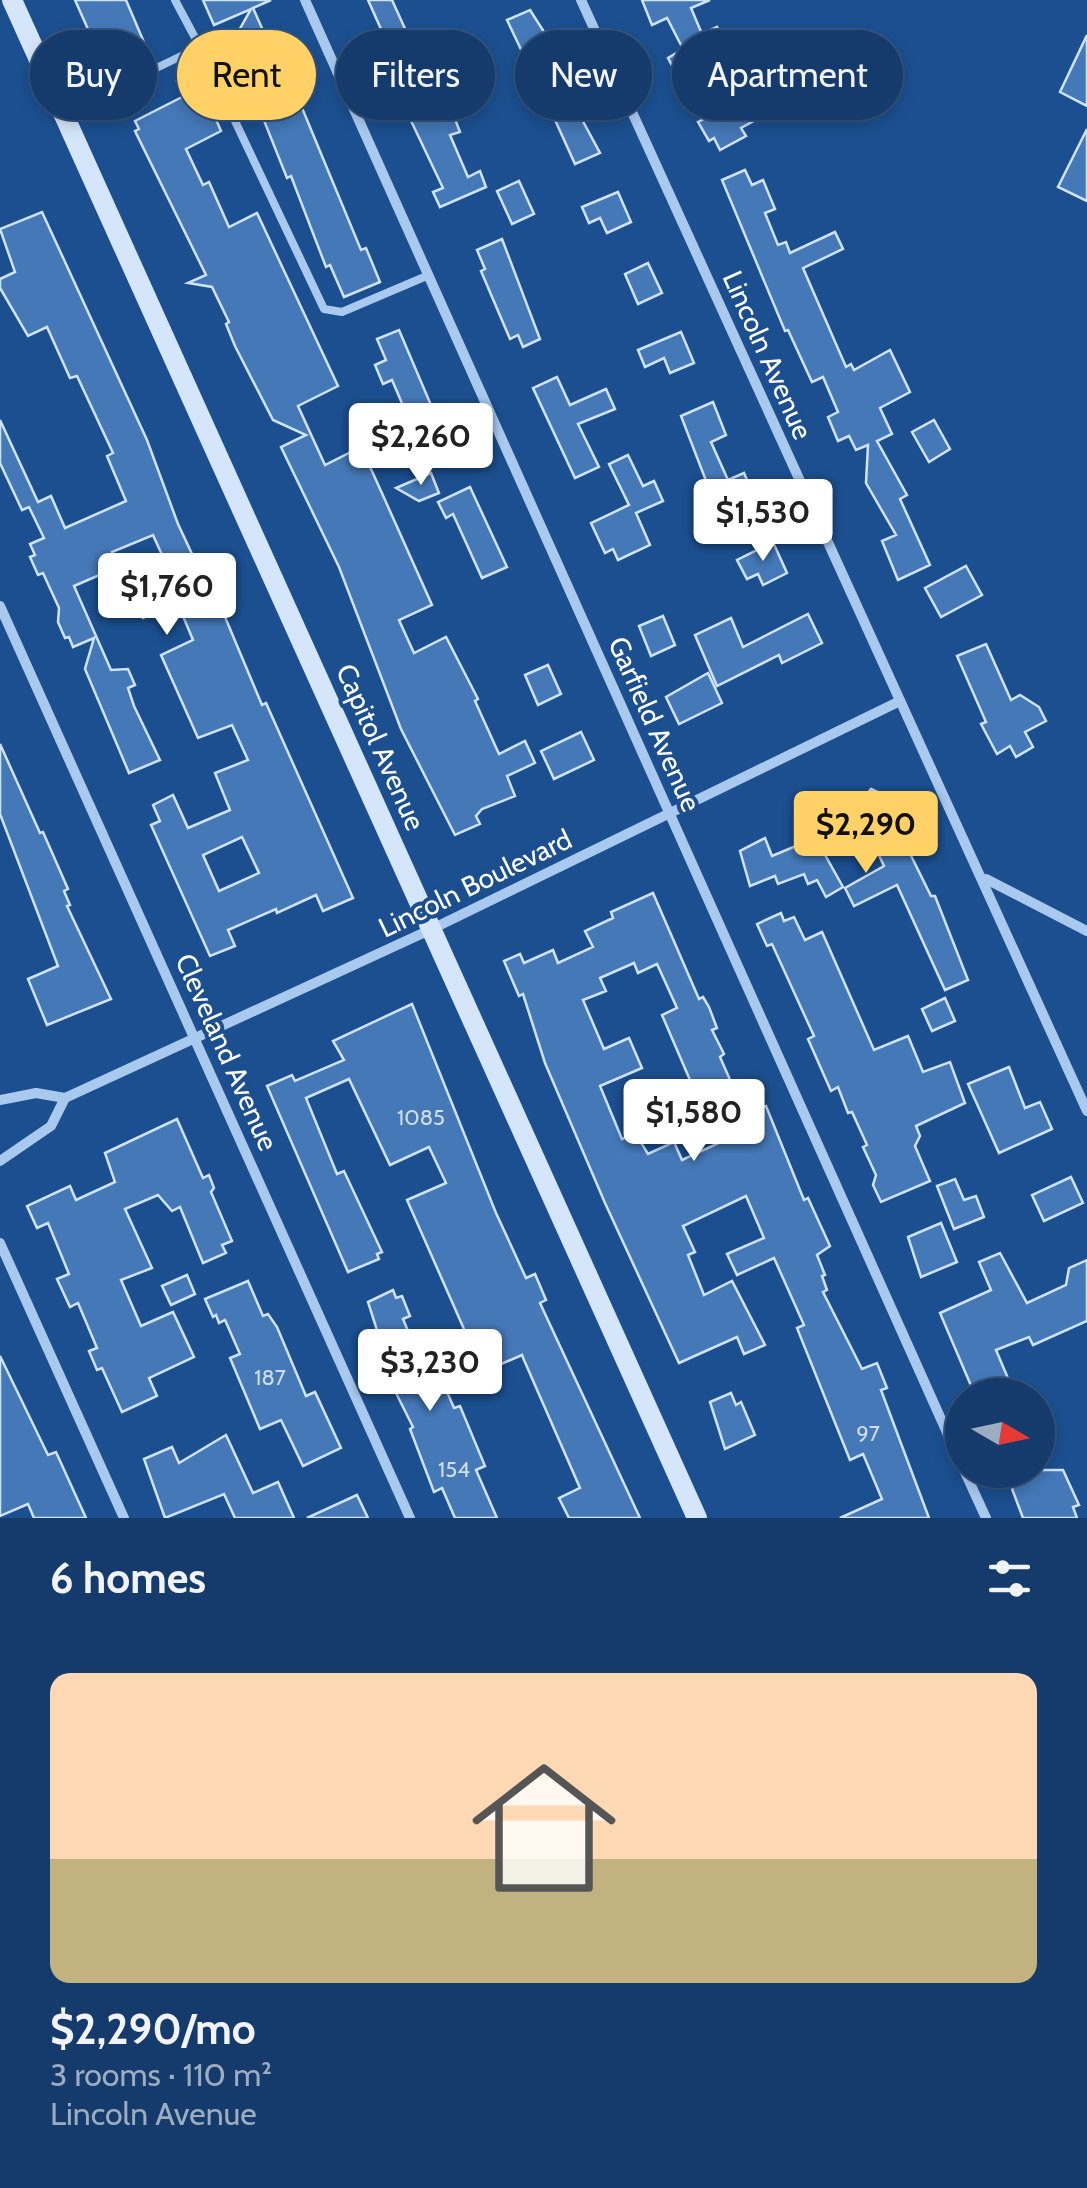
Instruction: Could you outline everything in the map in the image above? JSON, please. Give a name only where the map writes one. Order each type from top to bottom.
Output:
[{"type":"main road","name":"Capitol Avenue","points":[[12,0],[30,40]]},
{"type":"main road","name":"Capitol Avenue","points":[[66,120],[697,1518]]},
{"type":"street","name":"Garfield Avenue","points":[[305,0],[945,1428]]},
{"type":"street","name":"Lincoln Avenue","points":[[582,0],[1087,1111]]},
{"type":"street","name":"Cleveland Avenue","points":[[0,606],[410,1518]]},
{"type":"street","name":"Lincoln Boulevard","points":[[0,1100],[36,1093],[65,1098],[434,928],[900,701]]},
{"type":"street","points":[[984,878],[1087,931]]},
{"type":"street","name":"Lincoln Boulevard","points":[[0,1161],[51,1126],[65,1098]]},
{"type":"street","points":[[0,1242],[124,1518]]},
{"type":"street","name":"Garfield Avenue","points":[[972,1488],[986,1518]]},
{"type":"lane","points":[[175,0],[191,30]]},
{"type":"lane","points":[[235,120],[324,309],[342,312],[429,275]]},
{"type":"building","points":[[75,0],[126,0],[139,30],[88,30]]},
{"type":"building","points":[[203,0],[271,0],[253,8],[263,30],[239,30],[251,9],[214,25]]},
{"type":"building","points":[[368,0],[392,0],[406,30],[381,30]]},
{"type":"building","points":[[642,0],[710,0],[691,8],[700,30],[673,30],[667,18],[652,25]]},
{"type":"building","points":[[530,10],[543,30],[515,30],[515,37],[507,20]]},
{"type":"building","points":[[1087,35],[1087,106],[1060,92]]},
{"type":"building","points":[[177,100],[177,120],[216,120],[221,131],[186,149],[203,185],[209,182],[229,227],[257,213],[338,386],[298,406],[325,465],[361,447],[432,605],[399,620],[414,653],[446,637],[478,699],[475,701],[499,754],[525,741],[535,763],[507,776],[515,796],[482,809],[476,816],[480,824],[455,835],[401,729],[339,567],[281,447],[306,435],[273,420],[235,346],[226,324],[229,322],[212,287],[188,283],[206,275],[135,131],[139,129],[137,120],[157,120],[157,110]]},
{"type":"building","points":[[264,120],[307,120],[361,250],[366,248],[380,282],[344,297],[330,265],[326,267],[291,176],[287,178]]},
{"type":"building","points":[[411,120],[455,120],[460,132],[450,135],[468,177],[480,171],[486,187],[440,207],[433,192],[443,188]]},
{"type":"building","points":[[555,120],[582,120],[600,153],[575,164]]},
{"type":"building","points":[[756,120],[741,128],[746,136],[720,150],[714,138],[709,141],[698,122]]},
{"type":"building","points":[[1087,129],[1087,201],[1058,187]]},
{"type":"building","points":[[745,170],[752,185],[763,180],[775,209],[765,213],[778,245],[786,242],[790,253],[835,232],[843,249],[803,268],[846,367],[851,364],[854,370],[890,350],[910,392],[880,408],[892,434],[877,441],[907,495],[900,499],[930,565],[898,580],[882,541],[896,535],[866,483],[868,445],[856,450],[849,436],[838,441],[828,417],[838,412],[823,377],[812,382],[788,330],[785,331],[722,180]]},
{"type":"building","points":[[519,181],[534,214],[512,224],[497,191]]},
{"type":"building","points":[[618,192],[631,222],[607,233],[600,218],[589,223],[582,207]]},
{"type":"building","points":[[42,212],[147,440],[178,524],[208,588],[212,586],[262,705],[266,703],[353,898],[323,911],[316,895],[277,913],[276,909],[228,930],[235,946],[210,956],[151,825],[160,821],[153,805],[173,795],[188,828],[230,810],[215,773],[248,760],[232,725],[198,738],[161,655],[193,640],[177,602],[143,618],[130,587],[167,566],[153,535],[112,552],[118,567],[74,586],[111,670],[128,669],[135,685],[128,688],[134,706],[160,760],[129,773],[85,669],[94,638],[73,647],[69,637],[65,638],[58,622],[59,608],[43,573],[38,575],[30,557],[35,555],[30,544],[44,538],[29,507],[22,510],[0,463],[0,420],[38,502],[51,496],[65,528],[126,501],[107,456],[113,453],[77,376],[70,378],[47,327],[28,336],[0,288],[0,279],[15,272],[0,229]],"holes":[[[242,837],[259,873],[219,891],[203,855]]]},
{"type":"building","points":[[502,239],[540,339],[523,347],[518,335],[510,339],[481,271],[485,269],[477,250]]},
{"type":"building","points":[[648,263],[662,293],[638,304],[625,274]]},
{"type":"building","points":[[399,330],[451,452],[417,467],[405,439],[412,436],[406,424],[410,422],[392,380],[383,384],[375,365],[386,360],[377,339]]},
{"type":"building","points":[[681,332],[694,363],[670,373],[664,358],[645,367],[638,350]]},
{"type":"building","points":[[557,377],[570,405],[606,389],[615,409],[578,424],[599,467],[575,478],[533,388]]},
{"type":"building","points":[[713,402],[726,435],[711,442],[728,480],[744,473],[757,503],[733,514],[726,499],[715,504],[681,416]]},
{"type":"building","points":[[934,420],[950,449],[929,462],[912,432]]},
{"type":"building","points":[[628,455],[643,486],[654,481],[663,501],[636,513],[650,545],[618,560],[613,549],[605,553],[591,523],[629,505],[609,464]]},
{"type":"building","points":[[431,473],[439,493],[419,501],[396,488]]},
{"type":"building","points":[[470,487],[507,567],[482,578],[453,514],[446,518],[438,502]]},
{"type":"building","points":[[773,542],[787,573],[763,585],[758,574],[747,579],[737,560]]},
{"type":"building","points":[[966,566],[982,595],[941,617],[925,588]]},
{"type":"building","points":[[808,614],[822,643],[782,663],[779,655],[717,686],[695,635],[731,618],[743,647]]},
{"type":"building","points":[[663,616],[675,645],[651,656],[639,626]]},
{"type":"building","points":[[986,644],[1011,700],[1020,695],[1039,707],[1046,721],[1025,732],[1033,747],[1016,757],[1010,746],[997,754],[981,724],[986,722],[957,656]]},
{"type":"building","points":[[548,665],[561,694],[538,705],[525,675]]},
{"type":"building","points":[[708,673],[722,703],[679,724],[666,697]]},
{"type":"building","points":[[581,732],[594,760],[554,779],[541,751]]},
{"type":"building","points":[[0,744],[68,889],[64,891],[70,905],[67,906],[111,999],[47,1025],[28,979],[58,966],[0,814]]},
{"type":"building","points":[[871,789],[880,793],[931,896],[935,896],[968,980],[945,990],[897,885],[854,906],[845,888],[884,866],[868,832],[824,853],[843,887],[826,897],[817,880],[808,884],[804,874],[778,884],[775,876],[750,886],[740,851],[765,838],[772,856],[844,826],[836,812],[863,799]]},
{"type":"building","points":[[653,893],[699,999],[703,997],[709,1007],[717,1028],[712,1030],[724,1054],[720,1057],[734,1089],[753,1083],[763,1107],[766,1106],[804,1200],[808,1198],[830,1246],[817,1255],[825,1275],[822,1276],[827,1290],[823,1292],[862,1369],[877,1363],[887,1388],[881,1390],[929,1518],[840,1518],[882,1499],[863,1454],[850,1460],[797,1328],[804,1325],[774,1258],[737,1275],[727,1254],[764,1238],[746,1196],[683,1226],[695,1252],[688,1255],[704,1295],[732,1281],[765,1345],[744,1354],[737,1337],[679,1363],[545,1063],[523,994],[519,996],[504,961],[520,954],[524,963],[553,950],[558,963],[593,947],[585,931],[613,918],[611,912]],"holes":[[[634,963],[638,973],[657,964],[677,1008],[662,1015],[693,1087],[707,1081],[723,1120],[719,1143],[682,1160],[674,1142],[648,1154],[635,1133],[622,1139],[600,1086],[642,1068],[629,1038],[604,1049],[583,1000],[606,991],[600,978]]]},
{"type":"building","points":[[781,913],[784,921],[794,917],[805,940],[822,932],[874,1050],[908,1036],[923,1072],[950,1062],[965,1103],[916,1126],[920,1136],[915,1146],[930,1181],[881,1202],[873,1185],[876,1175],[863,1147],[867,1145],[838,1087],[831,1091],[808,1039],[814,1036],[772,944],[767,946],[757,924]]},
{"type":"building","points":[[945,998],[955,1021],[932,1031],[922,1009]]},
{"type":"building","points":[[412,1004],[496,1213],[526,1278],[535,1274],[546,1300],[540,1303],[640,1518],[569,1518],[559,1498],[580,1488],[522,1355],[483,1372],[407,1200],[446,1183],[429,1147],[390,1165],[349,1079],[306,1098],[337,1174],[344,1171],[382,1252],[377,1254],[379,1259],[348,1272],[267,1086],[292,1075],[295,1081],[344,1060],[333,1041]]},
{"type":"building","points":[[1009,1067],[1025,1108],[1040,1102],[1052,1129],[999,1153],[968,1084]]},
{"type":"building","points":[[177,1119],[203,1178],[209,1175],[214,1188],[211,1192],[232,1241],[222,1245],[226,1253],[203,1263],[180,1207],[172,1211],[158,1195],[125,1209],[152,1268],[121,1280],[141,1326],[173,1312],[194,1357],[149,1378],[157,1396],[122,1412],[102,1368],[97,1370],[89,1351],[97,1348],[78,1303],[70,1307],[57,1279],[69,1274],[48,1223],[37,1228],[27,1206],[70,1186],[76,1200],[115,1182],[105,1153]]},
{"type":"building","points":[[1071,1177],[1083,1203],[1044,1221],[1032,1195]]},
{"type":"building","points":[[955,1179],[964,1200],[976,1196],[984,1217],[954,1229],[937,1186]]},
{"type":"building","points":[[941,1223],[957,1262],[921,1277],[908,1237]]},
{"type":"building","points":[[1000,1253],[1027,1303],[1066,1285],[1069,1268],[1087,1260],[1087,1321],[1033,1345],[1029,1337],[996,1350],[1008,1378],[968,1378],[940,1313],[991,1290],[979,1262]]},
{"type":"building","points":[[187,1275],[195,1294],[171,1305],[162,1286]]},
{"type":"building","points":[[248,1281],[263,1316],[268,1314],[277,1327],[306,1396],[315,1392],[341,1448],[303,1466],[281,1420],[260,1429],[230,1358],[240,1354],[225,1320],[219,1323],[216,1315],[213,1317],[205,1299]]},
{"type":"building","points":[[393,1290],[396,1298],[402,1296],[410,1316],[403,1319],[427,1376],[438,1371],[454,1408],[460,1406],[485,1466],[476,1470],[497,1518],[455,1518],[442,1488],[434,1492],[410,1429],[413,1427],[385,1371],[378,1374],[370,1355],[383,1349],[368,1302]]},
{"type":"building","points":[[0,1356],[48,1455],[56,1452],[86,1518],[34,1518],[28,1504],[0,1516]]},
{"type":"building","points":[[731,1393],[736,1405],[741,1402],[755,1435],[725,1449],[710,1402]]},
{"type":"building","points":[[226,1435],[253,1493],[278,1482],[294,1518],[235,1518],[224,1494],[165,1518],[144,1459],[172,1447],[179,1463]]},
{"type":"building","points":[[1055,1470],[1063,1470],[1079,1505],[1073,1507],[1077,1518],[1023,1518],[1012,1488],[1055,1488]]},
{"type":"building","points":[[357,1495],[368,1518],[307,1518]]}]
